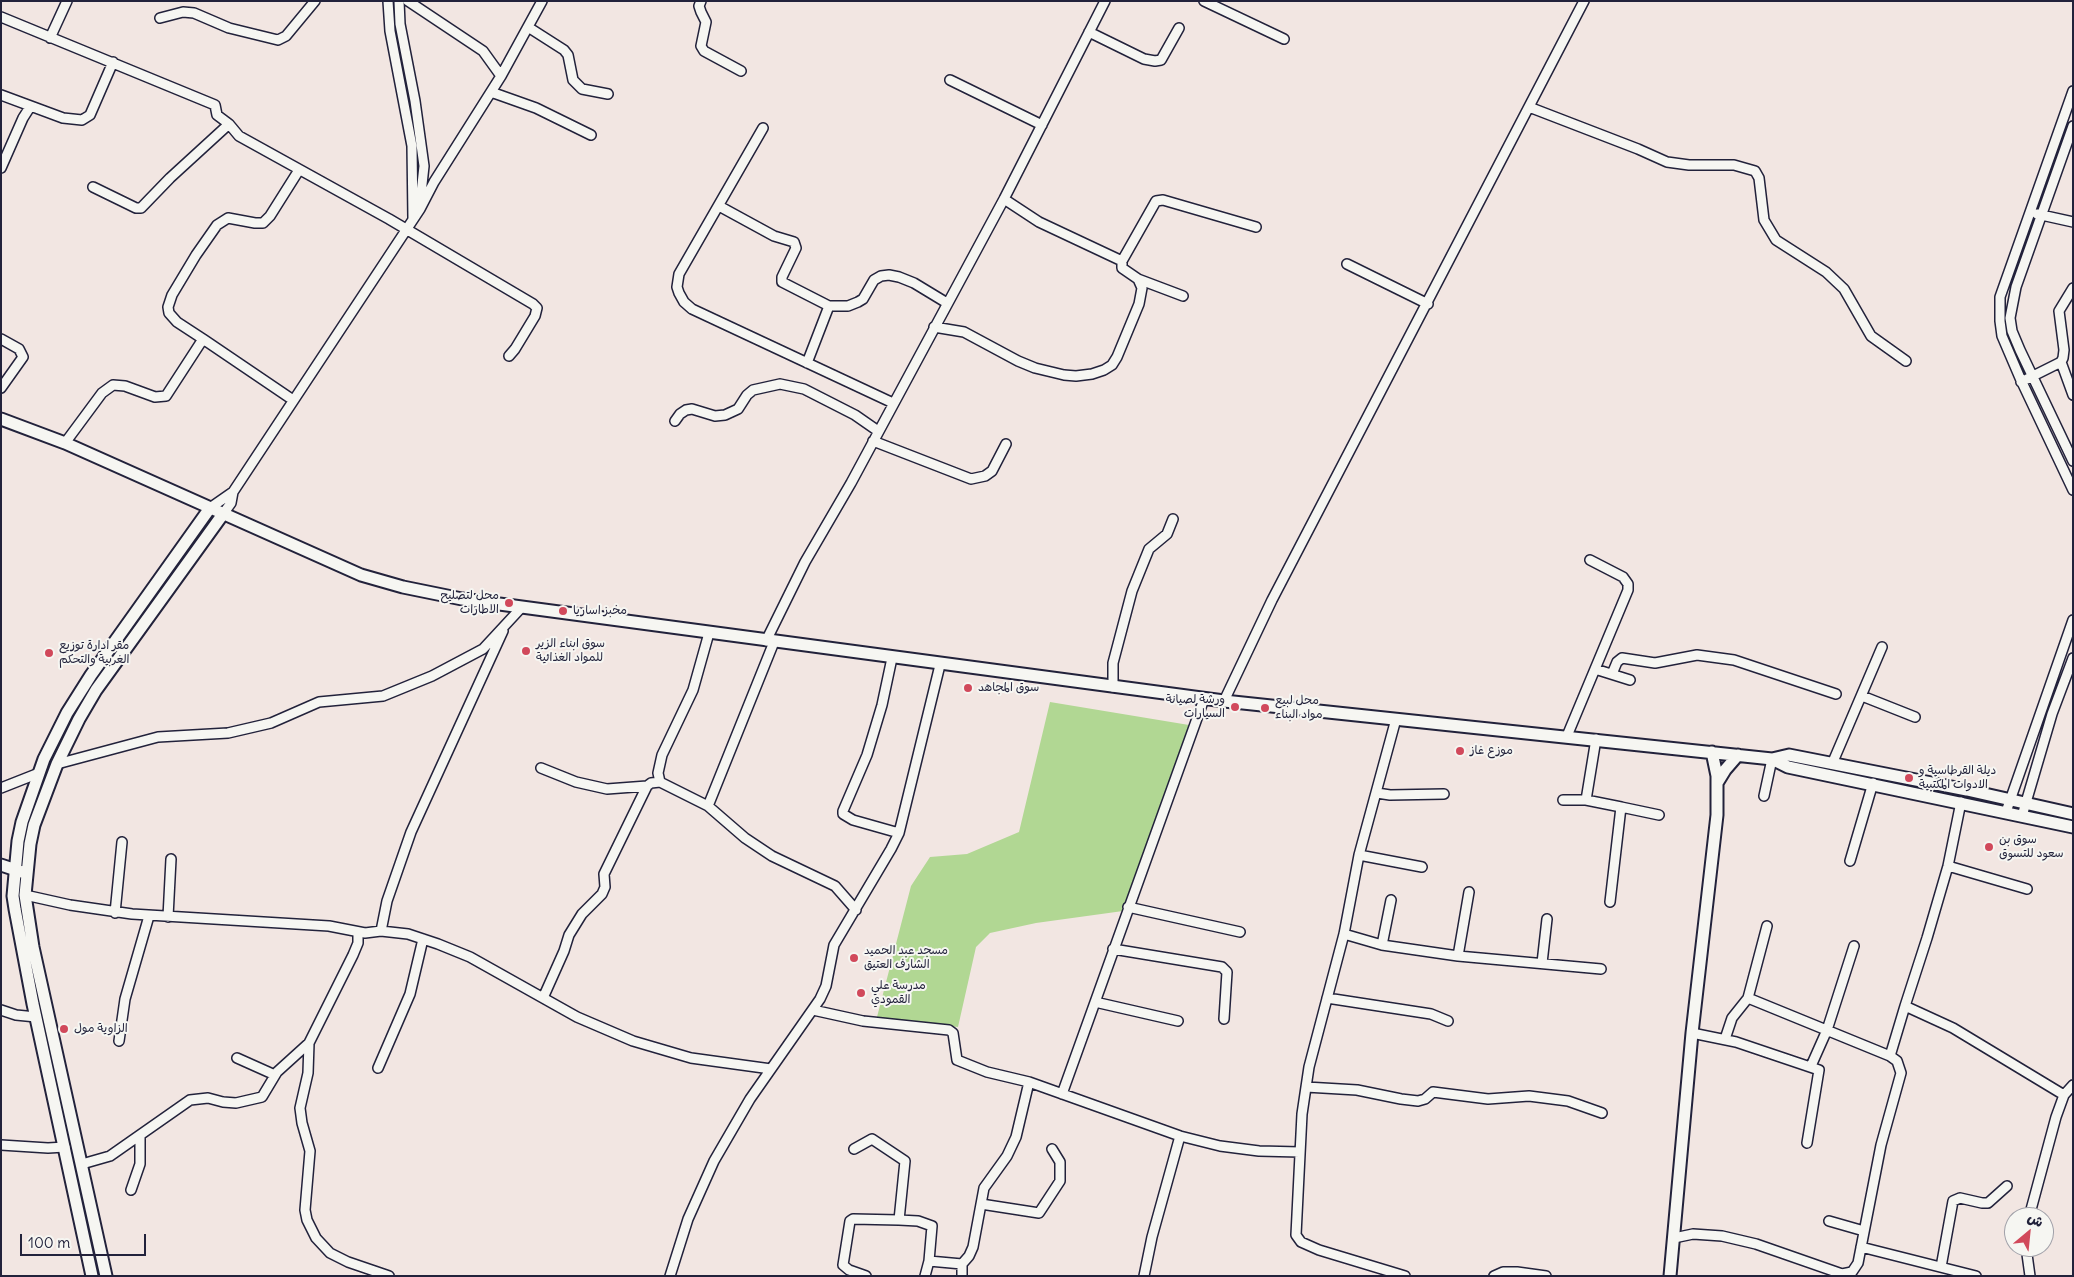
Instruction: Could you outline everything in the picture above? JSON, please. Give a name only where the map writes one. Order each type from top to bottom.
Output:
[{"type":"main road","points":[[1,419],[65,443],[349,570],[429,593],[521,608],[1204,699],[1772,759],[1788,767],[2073,827]]},
{"type":"main road","points":[[92,1276],[66,1147],[36,1018],[15,909],[20,872],[22,822],[39,773],[52,743],[84,686],[210,508]]},
{"type":"main road","points":[[106,1276],[50,1027],[20,872],[34,825],[57,764],[79,719],[96,690],[223,514]]},
{"type":"main road","points":[[1670,1276],[1692,1033],[1717,815],[1716,768],[1712,752]]},
{"type":"main road","points":[[1717,783],[1738,755]]},
{"type":"main road","points":[[1772,759],[1789,755],[2026,802],[2073,814]]},
{"type":"main road","points":[[1,865],[20,872]]},
{"type":"main road","points":[[15,909],[27,908]]},
{"type":"street","points":[[50,38],[67,1]]},
{"type":"street","points":[[160,18],[183,12],[194,13],[229,28],[278,40],[286,36],[316,1]]},
{"type":"street","points":[[388,1],[390,31],[412,146],[412,220]]},
{"type":"street","points":[[399,1],[400,24],[415,101],[424,166],[420,209]]},
{"type":"street","points":[[408,1],[483,51],[501,76]]},
{"type":"street","points":[[223,514],[231,503],[234,492],[293,400],[420,209],[434,182],[501,76],[542,1]]},
{"type":"street","points":[[701,1],[699,6],[706,22],[701,46],[704,51],[741,71]]},
{"type":"street","points":[[708,806],[770,641],[805,562],[894,403],[1004,199],[1105,1]]},
{"type":"street","points":[[1204,1],[1284,39]]},
{"type":"street","points":[[1224,701],[1272,600],[1428,304],[1584,1]]},
{"type":"street","points":[[1,17],[215,105],[217,115],[229,124],[239,136],[389,219],[533,304],[537,308],[535,316],[515,350],[509,356]]},
{"type":"street","points":[[528,27],[564,50],[568,55],[571,75],[582,89],[608,94]]},
{"type":"street","points":[[1089,32],[1144,59],[1154,61],[1161,60],[1179,28]]},
{"type":"street","points":[[1,95],[63,118],[86,119],[90,115],[113,62]]},
{"type":"street","points":[[950,80],[1042,125]]},
{"type":"street","points":[[2073,91],[2000,297],[2002,336],[2021,382],[2069,473],[2073,490]]},
{"type":"street","points":[[491,92],[536,108],[591,135]]},
{"type":"street","points":[[1,168],[23,118],[30,107]]},
{"type":"street","points":[[1529,107],[1667,162],[1689,165],[1734,164],[1755,171],[1759,178],[1764,220],[1776,240],[1826,272],[1844,289],[1871,336],[1906,361]]},
{"type":"street","points":[[93,187],[136,208],[142,208],[170,178],[229,124]]},
{"type":"street","points":[[2073,126],[2016,287],[2010,318],[2012,331],[2073,461]]},
{"type":"street","points":[[763,128],[679,274],[677,286],[684,302],[692,310],[894,403]]},
{"type":"street","points":[[293,400],[177,322],[169,313],[168,307],[172,295],[196,254],[217,225],[228,218],[255,224],[262,223],[270,216],[298,170]]},
{"type":"street","points":[[1004,199],[1024,214],[1122,261]]},
{"type":"street","points":[[1183,296],[1138,279],[1123,270],[1122,261],[1158,200],[1256,227]]},
{"type":"street","points":[[718,206],[774,236],[794,242],[796,248],[782,277],[782,282],[829,306],[848,306],[858,302],[874,280],[881,276],[889,275],[914,283],[947,303]]},
{"type":"street","points":[[2030,211],[2041,216],[2073,222]]},
{"type":"street","points":[[1347,264],[1428,304]]},
{"type":"street","points":[[934,327],[957,330],[968,334],[1035,368],[1064,376],[1092,374],[1112,365],[1117,357],[1139,304],[1142,288],[1138,279]]},
{"type":"street","points":[[2073,288],[2059,311],[2064,350],[2062,362],[2073,395]]},
{"type":"street","points":[[807,363],[829,306]]},
{"type":"street","points":[[1,339],[19,349],[23,356],[1,388]]},
{"type":"street","points":[[65,443],[102,394],[113,385],[124,386],[155,397],[166,396],[203,339]]},
{"type":"street","points":[[2021,382],[2062,362]]},
{"type":"street","points":[[675,421],[680,414],[692,409],[715,416],[725,415],[738,409],[753,390],[780,384],[804,390],[855,415],[878,431]]},
{"type":"street","points":[[873,441],[971,478],[985,476],[992,470],[1006,444]]},
{"type":"street","points":[[210,508],[234,492]]},
{"type":"street","points":[[1113,687],[1113,663],[1132,591],[1149,548],[1166,534],[1173,519]]},
{"type":"street","points":[[1567,736],[1629,587],[1623,577],[1590,560]]},
{"type":"street","points":[[57,764],[158,738],[228,733],[271,723],[319,702],[383,696],[432,676],[483,649],[521,608]]},
{"type":"street","points":[[2006,812],[2073,620]]},
{"type":"street","points":[[381,931],[387,901],[411,832],[506,624]]},
{"type":"street","points":[[660,782],[658,773],[662,754],[692,690],[709,633]]},
{"type":"street","points":[[1832,764],[1882,647]]},
{"type":"street","points":[[2022,816],[2052,714],[2073,656],[2062,650]]},
{"type":"street","points":[[1612,674],[1617,662],[1622,658],[1655,663],[1697,655],[1734,660],[1836,694]]},
{"type":"street","points":[[892,658],[882,705],[867,755],[842,811],[843,814],[853,820],[899,833]]},
{"type":"street","points":[[670,1276],[683,1232],[698,1194],[731,1130],[813,1010],[826,986],[834,945],[892,849],[899,833],[940,665]]},
{"type":"street","points":[[1595,669],[1630,680]]},
{"type":"street","points":[[1862,696],[1915,717]]},
{"type":"street","points":[[1062,1094],[1204,699]]},
{"type":"street","points":[[1396,719],[1359,854],[1344,934],[1306,1087],[1302,1114],[1300,1195],[1296,1235],[1298,1240],[1320,1250],[1405,1276]]},
{"type":"street","points":[[1586,800],[1596,739]]},
{"type":"street","points":[[1764,796],[1772,759]]},
{"type":"street","points":[[541,768],[576,782],[607,790],[647,786],[660,782],[708,806],[744,838],[772,856],[835,886],[856,910]]},
{"type":"street","points":[[1,788],[39,773]]},
{"type":"street","points":[[1850,861],[1873,784]]},
{"type":"street","points":[[543,998],[569,935],[582,914],[602,894],[605,887],[604,874],[647,786]]},
{"type":"street","points":[[1377,793],[1390,795],[1444,794]]},
{"type":"street","points":[[1563,800],[1586,800],[1659,815]]},
{"type":"street","points":[[1890,1056],[1948,866],[1961,802]]},
{"type":"street","points":[[1610,902],[1621,807]]},
{"type":"street","points":[[115,912],[122,842]]},
{"type":"street","points":[[1359,854],[1422,866]]},
{"type":"street","points":[[168,917],[171,859]]},
{"type":"street","points":[[1948,866],[2027,889]]},
{"type":"street","points":[[1458,956],[1469,892]]},
{"type":"street","points":[[25,895],[70,905],[149,916],[329,926],[358,932],[394,932],[422,939],[470,957],[596,1025],[652,1048],[691,1058],[771,1069]]},
{"type":"street","points":[[1382,945],[1391,900]]},
{"type":"street","points":[[1128,906],[1240,932]]},
{"type":"street","points":[[119,1041],[125,999],[149,916]]},
{"type":"street","points":[[1542,964],[1547,919]]},
{"type":"street","points":[[1725,1039],[1732,1018],[1748,998],[1766,926]]},
{"type":"street","points":[[82,1164],[107,1157],[190,1100],[208,1098],[236,1103],[259,1099],[265,1095],[275,1075],[309,1043],[354,955],[358,943],[358,932]]},
{"type":"street","points":[[1344,934],[1382,945],[1458,956],[1601,970]]},
{"type":"street","points":[[378,1068],[410,994],[422,939]]},
{"type":"street","points":[[1810,1066],[1827,1030],[1854,946]]},
{"type":"street","points":[[1113,949],[1222,967],[1227,972],[1224,1019]]},
{"type":"street","points":[[1327,998],[1431,1014],[1448,1021]]},
{"type":"street","points":[[1674,1238],[1703,1234],[1739,1239],[1842,1275],[1852,1272],[1857,1266],[1879,1155],[1901,1073],[1897,1061],[1890,1056],[1748,998]]},
{"type":"street","points":[[1095,1002],[1178,1021]]},
{"type":"street","points":[[1905,1006],[1953,1028],[2064,1095]]},
{"type":"street","points":[[1,1010],[16,1015],[36,1018]]},
{"type":"street","points":[[813,1010],[863,1021],[949,1030],[953,1033],[954,1047],[959,1061],[987,1072],[1029,1082],[1180,1136],[1220,1146],[1300,1152]]},
{"type":"street","points":[[1692,1033],[1725,1039],[1819,1070],[1807,1143]]},
{"type":"street","points":[[309,1043],[308,1073],[300,1108],[310,1151],[305,1200],[308,1220],[316,1238],[330,1253],[348,1262],[389,1276]]},
{"type":"street","points":[[237,1058],[275,1075]]},
{"type":"street","points":[[962,1276],[962,1264],[969,1256],[973,1246],[986,1183],[1007,1156],[1016,1137],[1029,1082]]},
{"type":"street","points":[[2032,1207],[2056,1117],[2064,1095],[2073,1085]]},
{"type":"street","points":[[1306,1087],[1357,1090],[1418,1101],[1425,1099],[1433,1092],[1488,1099],[1530,1096],[1568,1101],[1602,1112]]},
{"type":"street","points":[[131,1190],[140,1164],[140,1136]]},
{"type":"street","points":[[1144,1276],[1152,1237],[1180,1136]]},
{"type":"street","points":[[854,1149],[872,1139],[905,1160],[898,1220]]},
{"type":"street","points":[[1,1145],[48,1148],[66,1147]]},
{"type":"street","points":[[981,1204],[1039,1213],[1060,1181],[1060,1162],[1052,1149]]},
{"type":"street","points":[[1941,1267],[1953,1201],[1960,1198],[1982,1204],[1988,1203],[2007,1186]]},
{"type":"street","points":[[866,1276],[849,1270],[843,1265],[850,1222],[853,1219],[918,1221],[932,1226],[929,1261],[925,1276]]},
{"type":"street","points":[[1829,1220],[1864,1231]]},
{"type":"street","points":[[1861,1246],[1976,1276]]},
{"type":"street","points":[[2027,1257],[2030,1276]]},
{"type":"street","points":[[929,1261],[962,1264]]},
{"type":"street","points":[[1494,1276],[1503,1272],[1518,1272],[1546,1276]]},
{"type":"green space","points":[[1050,702],[1189,725],[1123,911],[1036,923],[990,933],[976,947],[958,1027],[877,1017],[911,886],[930,857],[967,854],[1019,832]]},
{"type":"place","name":"محل لتصليح الاطارات","points":[[509,603]]},
{"type":"place","name":"مخبز اساريا","points":[[563,611]]},
{"type":"place","name":"سوق ابناء الزير للمواد الغذائية","points":[[526,651]]},
{"type":"place","name":"مقر ادارة توزيع الغربية والتحكم","points":[[49,653]]},
{"type":"place","name":"سوق المجاهد","points":[[968,688]]},
{"type":"place","name":"ورشة لصيانة السيارات","points":[[1235,707]]},
{"type":"place","name":"محل لبيع مواد البناء","points":[[1265,708]]},
{"type":"place","name":"موزع غاز","points":[[1460,751]]},
{"type":"place","name":"ديلة القرطاسية و الادوات المكتبية","points":[[1909,778]]},
{"type":"place","name":"سوق بن سعود للتسوق","points":[[1989,847]]},
{"type":"place","name":"مسجد عبد الحميد الشارف العتيق","points":[[854,958]]},
{"type":"place","name":"مدرسة علي القمودي","points":[[861,993]]},
{"type":"place","name":"الزاوية مول","points":[[64,1029]]}]
